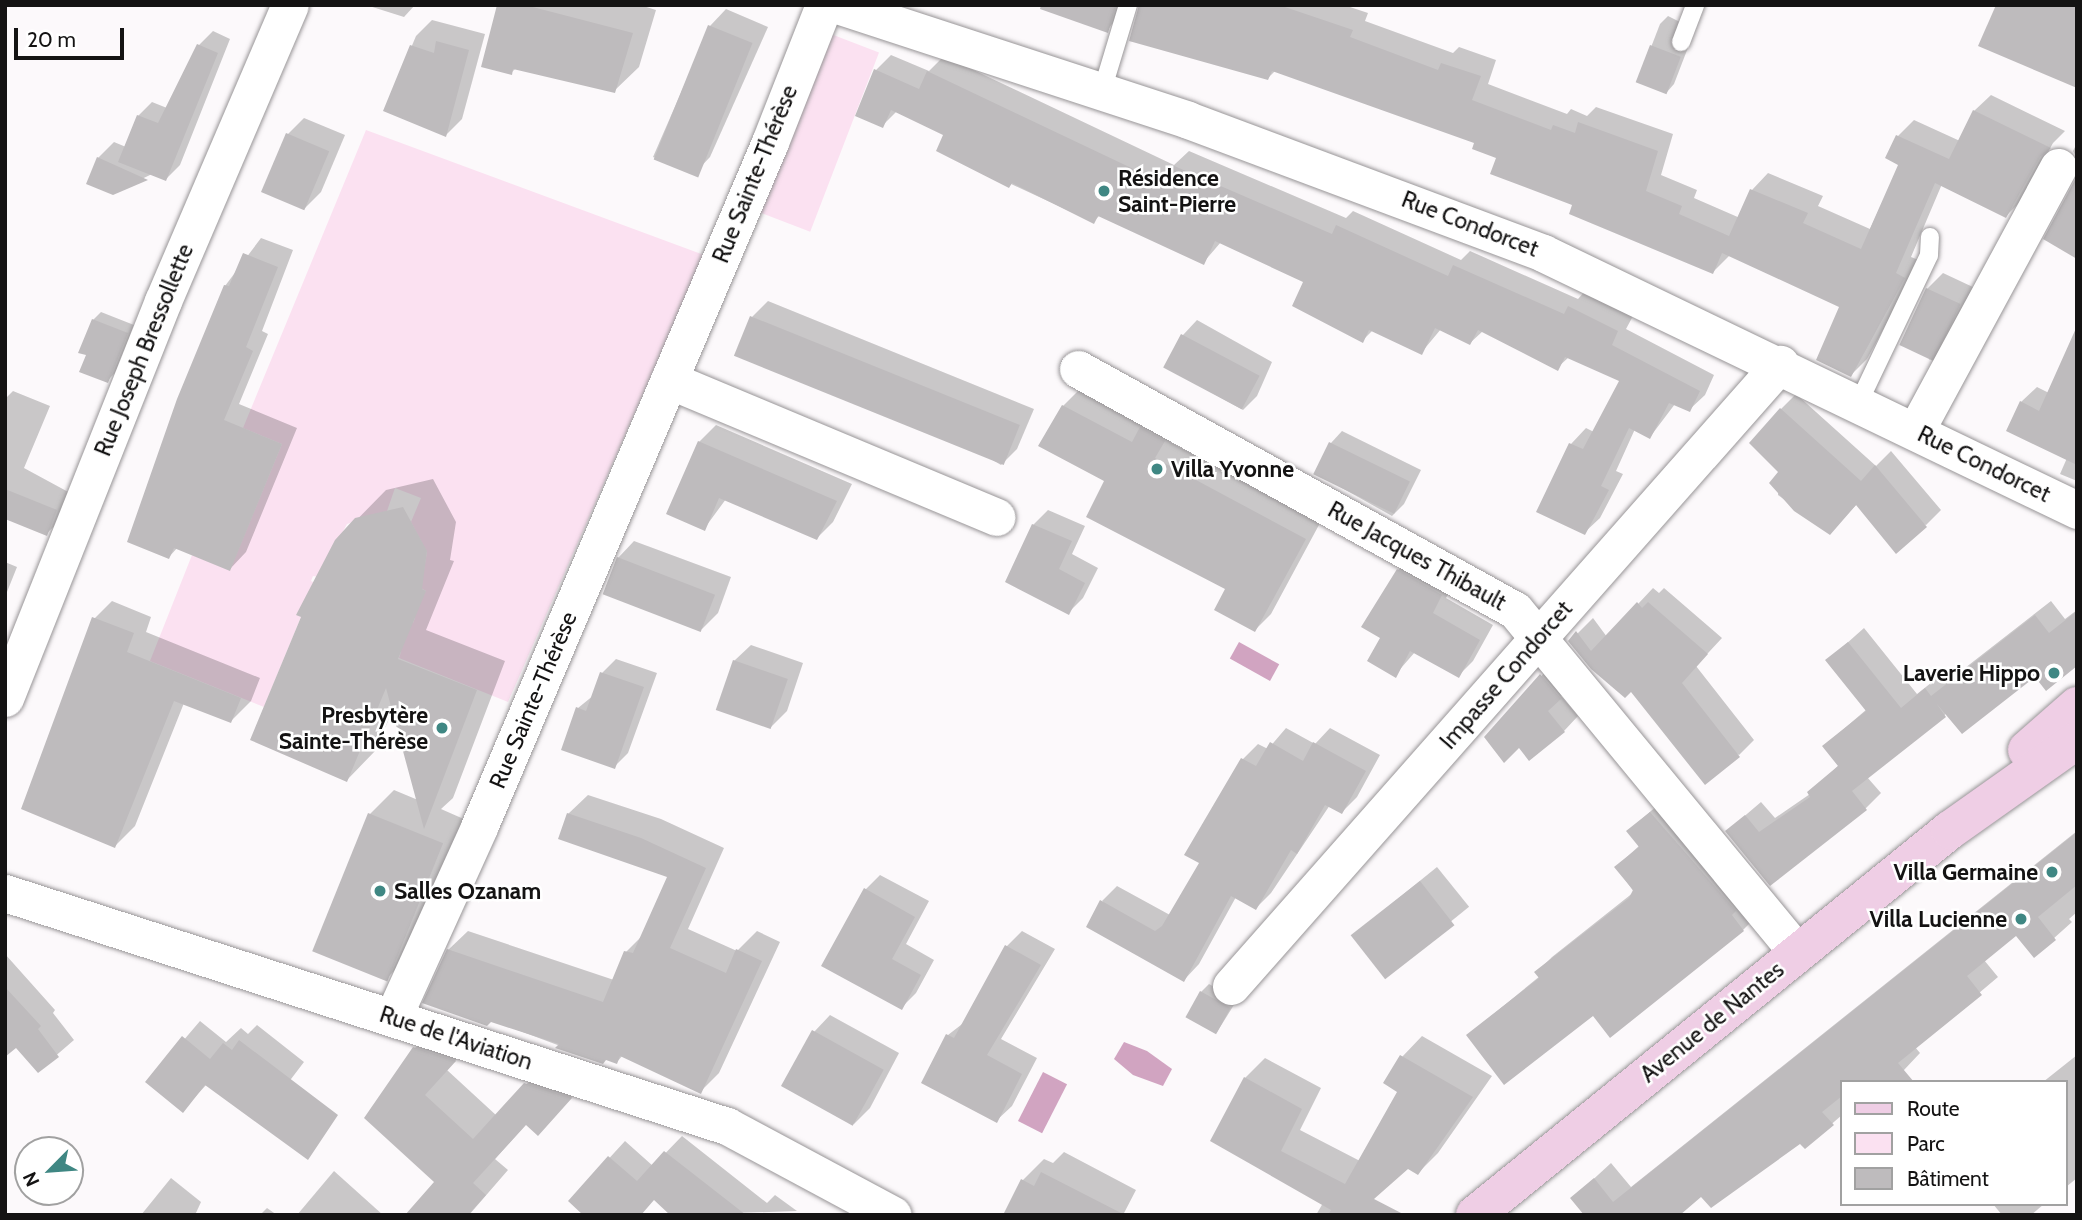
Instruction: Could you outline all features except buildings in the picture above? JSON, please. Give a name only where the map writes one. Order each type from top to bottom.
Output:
[{"type":"main road","name":"Avenue de Nantes","points":[[1950,830],[2029,747],[2077,706]]},
{"type":"main road","name":"Avenue de Nantes","points":[[1475,1215],[1950,830],[2077,740]]},
{"type":"street","name":"Rue Joseph Bressollette","points":[[5,698],[163,301],[290,5]]},
{"type":"street","name":"Rue Condorcet","points":[[838,6],[1102,91],[1420,204],[1543,253],[1916,429],[2077,510]]},
{"type":"street","name":"Rue Sainte-Thérèse","points":[[393,1017],[479,827],[669,380],[838,6]]},
{"type":"street","points":[[1916,429],[2058,167]]},
{"type":"street","name":"Impasse Condorcet","points":[[1231,986],[1780,364]]},
{"type":"street","name":"Rue Jacques Thibault","points":[[1078,369],[1515,610],[1540,637],[1797,952]]},
{"type":"street","points":[[669,380],[997,517]]},
{"type":"street","name":"Rue de l'Aviation","points":[[5,893],[727,1126],[893,1215]]},
{"type":"lane","points":[[1102,91],[1128,5]]},
{"type":"lane","points":[[1681,42],[1695,5]]},
{"type":"lane","points":[[1859,402],[1929,255],[1930,237]]},
{"type":"green space","points":[[823,31],[879,53],[810,232],[754,210]]},
{"type":"green space","points":[[366,130],[704,255],[508,702],[399,658],[401,652],[396,650],[407,622],[413,623],[415,618],[410,616],[426,591],[421,588],[427,552],[411,522],[421,498],[395,488],[387,511],[347,524],[318,577],[313,576],[311,581],[315,583],[303,612],[296,614],[301,617],[264,707],[150,661],[192,555],[230,570],[282,444],[243,428]]},
{"type":"shaded area","points":[[1239,642],[1279,664],[1270,681],[1230,659]]},
{"type":"shaded area","points":[[1124,1042],[1147,1051],[1172,1069],[1163,1086],[1133,1075],[1114,1059]]},
{"type":"shaded area","points":[[1043,1072],[1067,1084],[1042,1133],[1018,1121]]},
{"type":"place","name":"Résidence Saint-Pierre","points":[[1104,191]]},
{"type":"place","name":"Villa Yvonne","points":[[1157,469]]},
{"type":"place","name":"Laverie Hippo","points":[[2054,673]]},
{"type":"place","name":"Presbytère Sainte-Thérèse","points":[[442,728]]},
{"type":"place","name":"Villa Germaine","points":[[2052,872]]},
{"type":"place","name":"Salles Ozanam","points":[[380,891]]},
{"type":"place","name":"Villa Lucienne","points":[[2021,919]]}]
